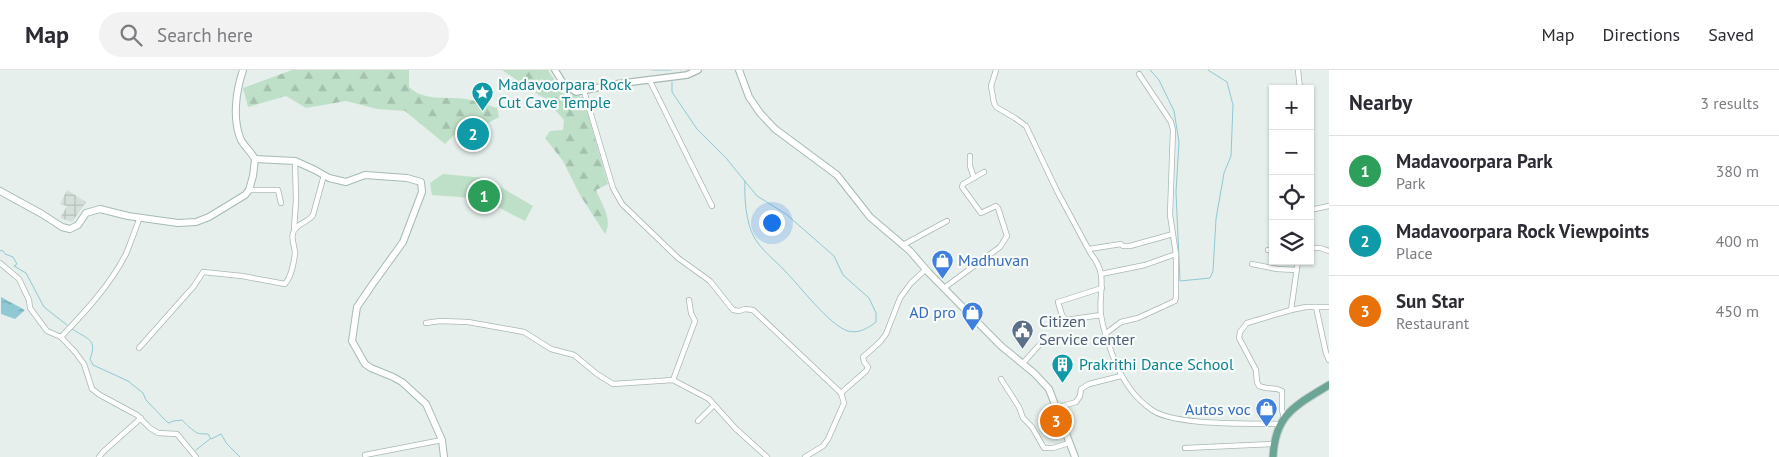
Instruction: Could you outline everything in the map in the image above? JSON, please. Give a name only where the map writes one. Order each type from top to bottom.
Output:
[{"type":"main road","points":[[0,191],[62,227],[70,229],[78,225],[86,213],[93,210],[107,210],[140,218],[178,223],[196,222],[210,216],[242,198],[249,190],[253,176],[255,159],[242,142],[238,132],[236,114],[238,86],[243,70]]},
{"type":"main road","points":[[740,70],[749,97],[760,113],[779,133],[812,155],[837,175],[870,217],[904,245],[925,270],[1001,346],[1048,389],[1075,457]]},
{"type":"main road","points":[[255,159],[295,161],[336,180],[346,182],[365,175],[407,178],[421,182],[422,192],[403,242],[357,307],[352,341],[365,364],[398,380],[426,404],[442,440],[444,457]]},
{"type":"main road","points":[[1273,457],[1274,444],[1282,421],[1304,401],[1329,386]]},
{"type":"street","points":[[555,70],[562,83],[576,92],[649,79],[687,75],[698,70]]},
{"type":"street","points":[[996,70],[991,86],[994,103],[996,107],[1026,126],[1057,191],[1088,249],[1098,263],[1102,288],[1101,315],[1105,334],[1121,376],[1136,396],[1153,411],[1178,420],[1282,421],[1282,391],[1259,386],[1256,370],[1239,338],[1240,332],[1247,323],[1291,310],[1306,307],[1329,307]]},
{"type":"street","points":[[1298,70],[1300,85]]},
{"type":"street","points":[[1105,334],[1121,322],[1138,318],[1175,301],[1176,254],[1170,216],[1173,130],[1171,122],[1139,74]]},
{"type":"street","points":[[649,79],[712,206]]},
{"type":"street","points":[[584,91],[613,188],[622,204],[678,258],[710,282],[729,307],[739,311],[745,308],[754,310],[841,393],[844,403],[828,439],[823,446],[805,457]]},
{"type":"street","points":[[970,156],[970,166],[974,178]]},
{"type":"street","points":[[139,348],[194,286],[203,272],[242,276],[285,284],[289,280],[295,254],[292,236],[296,200],[295,161]]},
{"type":"street","points":[[944,288],[1000,247],[1007,236],[998,208],[996,206],[984,212],[979,211],[963,188],[962,185],[984,172]]},
{"type":"street","points":[[294,230],[300,224],[310,220],[313,215],[324,175]]},
{"type":"street","points":[[249,190],[278,190],[281,203]]},
{"type":"street","points":[[1314,209],[1329,206]]},
{"type":"street","points":[[61,337],[85,312],[118,267],[126,253],[140,218]]},
{"type":"street","points":[[904,245],[947,221]]},
{"type":"street","points":[[1088,249],[1121,244],[1123,246],[1130,246],[1173,234]]},
{"type":"street","points":[[1314,248],[1329,251]]},
{"type":"street","points":[[1101,274],[1145,265],[1176,254]]},
{"type":"street","points":[[0,262],[19,279],[29,300],[30,308],[40,323],[47,331],[61,337],[84,364],[92,389],[141,418],[150,428],[158,433],[177,434],[196,457]]},
{"type":"street","points":[[1252,264],[1277,269],[1296,270]]},
{"type":"street","points":[[1291,310],[1297,265]]},
{"type":"street","points":[[841,393],[866,371],[868,367],[863,357],[886,334],[900,298],[911,283],[925,270]]},
{"type":"street","points":[[1101,315],[1066,320],[1062,315],[1058,302],[1102,288]]},
{"type":"street","points":[[673,380],[695,321],[691,313],[689,300]]},
{"type":"street","points":[[1316,307],[1329,360]]},
{"type":"street","points":[[426,323],[440,321],[468,322],[524,332],[551,349],[574,356],[613,384],[673,380],[709,399],[735,428],[767,457]]},
{"type":"street","points":[[1022,364],[1046,338]]},
{"type":"street","points":[[1056,408],[1076,402],[1080,396],[1080,389],[1089,384],[1121,376]]},
{"type":"street","points":[[1000,379],[1019,406],[1022,418],[1032,428],[1044,448],[1053,448],[1069,443]]},
{"type":"street","points":[[698,421],[714,405]]},
{"type":"street","points":[[99,457],[141,418]]},
{"type":"street","points":[[365,455],[442,440]]},
{"type":"street","points":[[1185,448],[1274,444]]},
{"type":"shaded area","points":[[67,190],[86,202],[72,222],[60,218],[67,206],[60,204]]},
{"type":"green space","points":[[292,70],[409,70],[409,87],[415,92],[429,97],[458,98],[478,102],[497,108],[499,117],[476,130],[454,135],[445,144],[405,111],[377,109],[346,101],[306,108],[286,96],[248,107],[243,88]]},
{"type":"green space","points":[[502,70],[548,70],[562,93],[583,97],[608,184],[596,190],[607,217],[608,223],[605,234],[580,195],[563,161],[545,138],[550,131],[563,130],[564,120],[545,99]]},
{"type":"green space","points":[[443,174],[485,178],[533,206],[525,221],[502,209],[472,198],[432,195],[430,183]]},
{"type":"water","points":[[1,297],[25,310],[15,319],[1,314]]},
{"type":"waterway","points":[[653,70],[671,70]]},
{"type":"waterway","points":[[1150,70],[1159,80],[1174,111],[1179,142],[1176,192],[1180,281],[1210,278],[1213,271],[1216,219],[1224,173],[1231,156],[1233,105],[1227,82],[1208,70]]},
{"type":"waterway","points":[[672,82],[672,92],[697,129],[726,158],[757,196],[786,214],[834,256],[843,275],[869,298],[876,313],[876,322],[856,332],[841,328],[824,314],[765,251],[757,242],[749,225],[745,202],[745,195],[745,187],[745,181]]},
{"type":"waterway","points":[[0,251],[2,250],[5,254],[13,257],[17,264],[14,266],[26,273],[44,307],[67,325]]},
{"type":"waterway","points":[[72,329],[92,343],[90,359],[93,365],[128,381],[143,393],[146,400],[167,422],[182,420],[187,425]]},
{"type":"waterway","points":[[188,426],[196,433],[208,434],[211,439],[221,434],[227,444],[240,457]]},
{"type":"waterway","points":[[196,450],[210,439]]},
{"type":"place","name":"Madavoorpara Rock Cut Cave Temple","points":[[482,112]]},
{"type":"place","name":"Madavoorpara Rock Viewpoints","points":[[473,134]]},
{"type":"place","name":"Madavoorpara Park","points":[[484,196]]},
{"type":"place","name":"Madhuvan","points":[[942,279]]},
{"type":"place","name":"AD pro","points":[[972,331]]},
{"type":"place","name":"Citizen Service center","points":[[1023,349]]},
{"type":"place","name":"Prakrithi Dance School","points":[[1063,383]]},
{"type":"place","name":"Sun Star","points":[[1056,421]]},
{"type":"place","name":"Autos voc","points":[[1267,428]]}]
